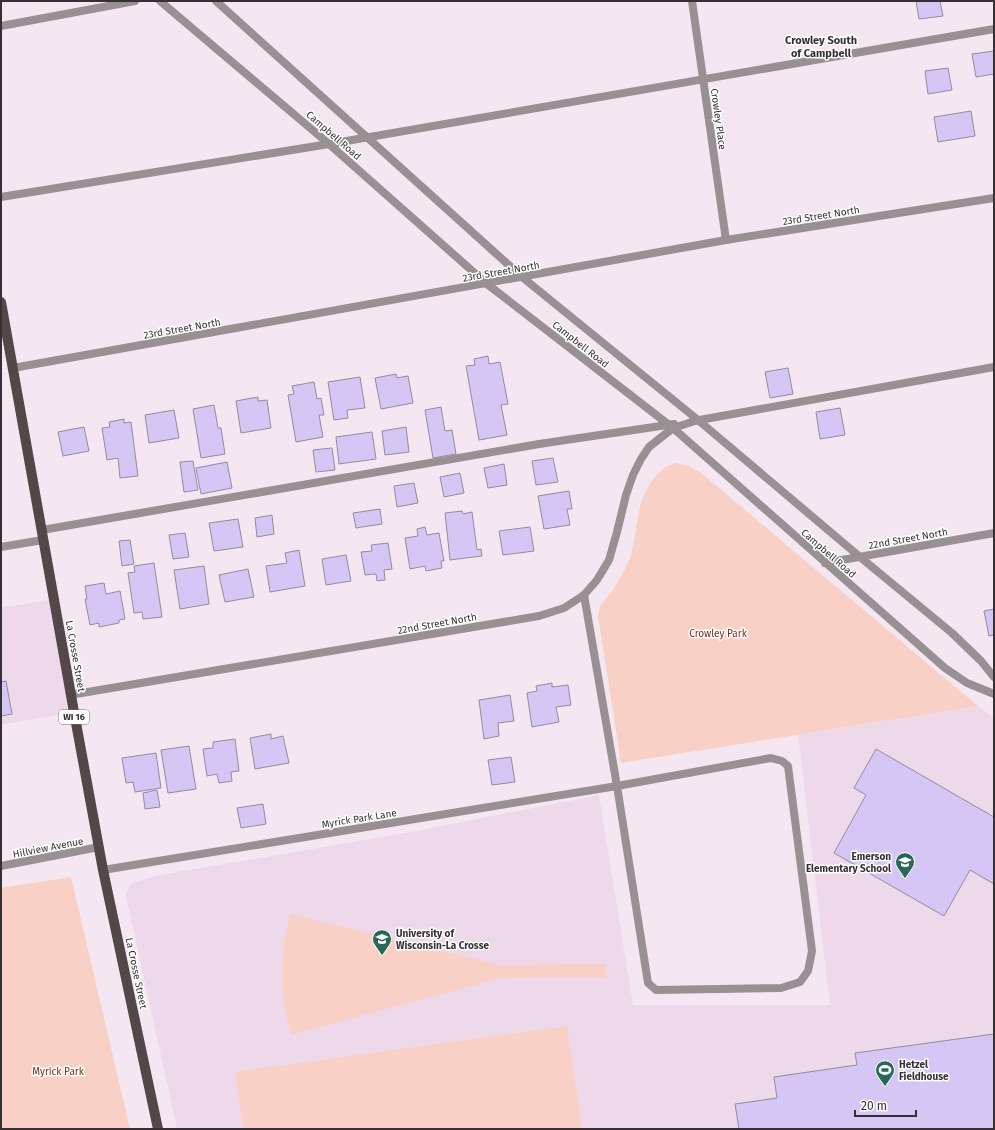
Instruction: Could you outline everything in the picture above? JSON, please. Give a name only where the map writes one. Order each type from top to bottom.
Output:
[{"type":"main road","name":"La Crosse Street","points":[[1,302],[70,695],[103,870],[158,1129]]},
{"type":"street","points":[[1,26],[135,1]]},
{"type":"street","name":"Campbell Road","points":[[160,1],[329,144],[487,284],[671,426],[945,668],[967,683],[994,694]]},
{"type":"street","name":"Campbell Road","points":[[216,1],[522,277],[698,420],[952,633],[981,661],[994,677]]},
{"type":"street","name":"Crowley Place","points":[[692,1],[726,240]]},
{"type":"street","points":[[1,197],[329,144],[994,29]]},
{"type":"street","name":"23rd Street North","points":[[13,368],[726,240],[994,198]]},
{"type":"street","name":"22nd Street North","points":[[70,695],[539,616],[564,608],[584,595],[597,580],[609,560],[626,495],[633,475],[649,447],[671,426],[994,367]]},
{"type":"street","points":[[1,547],[42,535],[539,444],[671,426]]},
{"type":"street","name":"22nd Street North","points":[[825,563],[994,533]]},
{"type":"street","points":[[584,595],[617,786]]},
{"type":"street","name":"Myrick Park Lane","points":[[103,870],[617,786],[771,758],[782,761],[788,766],[812,951],[808,971],[800,982],[781,988],[656,990],[648,983],[617,786]]},
{"type":"street","name":"Hillview Avenue","points":[[1,866],[99,847]]},
{"type":"shaded area","points":[[54,599],[74,712],[1,725],[1,608]]},
{"type":"shaded area","name":"University of Wisconsin-La Crosse","points":[[978,706],[994,718],[994,1129],[177,1129],[126,896],[128,888],[131,884],[147,878],[166,874],[411,832],[599,795],[633,1005],[830,1005],[798,735]]},
{"type":"green space","name":"Crowley Park","points":[[676,463],[689,466],[700,472],[978,706],[621,763],[598,616],[600,606],[613,590],[631,556],[641,502],[649,485],[657,474],[665,467]]},
{"type":"green space","name":"Myrick Park","points":[[71,877],[130,1129],[1,1129],[1,888]]},
{"type":"green space","points":[[290,914],[500,965],[606,964],[606,977],[501,978],[291,1035],[284,1003],[282,974],[282,960],[286,930]]},
{"type":"green space","points":[[567,1026],[582,1129],[243,1129],[235,1072]]},
{"type":"building","points":[[916,1],[940,1],[943,16],[919,19]]},
{"type":"building","points":[[994,51],[994,74],[976,77],[972,54]]},
{"type":"building","points":[[948,68],[952,90],[928,94],[925,71]]},
{"type":"building","points":[[971,111],[975,136],[938,142],[934,117]]},
{"type":"building","points":[[488,356],[489,364],[500,362],[508,404],[501,405],[507,435],[479,440],[466,366],[475,365],[474,359]]},
{"type":"building","points":[[788,368],[793,394],[770,398],[765,372]]},
{"type":"building","points":[[396,374],[397,378],[408,376],[413,403],[381,409],[375,378]]},
{"type":"building","points":[[360,377],[365,408],[347,410],[348,418],[334,420],[328,382]]},
{"type":"building","points":[[314,382],[317,399],[321,398],[324,415],[319,415],[323,437],[296,442],[288,395],[294,394],[292,386]]},
{"type":"building","points":[[258,397],[258,401],[267,400],[271,428],[241,433],[236,401]]},
{"type":"building","points":[[214,405],[218,428],[221,428],[225,454],[201,458],[193,409]]},
{"type":"building","points":[[441,407],[445,431],[452,430],[456,454],[433,458],[425,410]]},
{"type":"building","points":[[840,408],[845,435],[820,439],[816,412]]},
{"type":"building","points":[[174,410],[179,438],[149,443],[145,415]]},
{"type":"building","points":[[124,419],[124,423],[131,422],[138,476],[120,478],[118,458],[107,460],[102,428],[110,427],[109,422]]},
{"type":"building","points":[[84,427],[89,451],[63,456],[58,432]]},
{"type":"building","points":[[406,427],[409,452],[385,455],[382,431]]},
{"type":"building","points":[[372,432],[376,459],[339,464],[336,437]]},
{"type":"building","points":[[332,448],[335,470],[316,472],[313,450]]},
{"type":"building","points":[[553,458],[558,482],[536,485],[532,461]]},
{"type":"building","points":[[193,461],[198,490],[184,492],[180,462]]},
{"type":"building","points":[[227,462],[232,488],[201,494],[196,468]]},
{"type":"building","points":[[504,464],[507,485],[488,488],[484,468]]},
{"type":"building","points":[[460,473],[464,493],[444,497],[440,477]]},
{"type":"building","points":[[414,483],[418,503],[397,507],[394,486]]},
{"type":"building","points":[[569,491],[572,509],[567,509],[570,525],[544,529],[538,496]]},
{"type":"building","points":[[380,509],[382,524],[356,528],[353,513]]},
{"type":"building","points":[[462,511],[463,514],[472,512],[477,550],[481,549],[482,556],[450,560],[445,513]]},
{"type":"building","points":[[272,515],[274,534],[257,537],[255,518]]},
{"type":"building","points":[[238,519],[243,547],[214,551],[209,523]]},
{"type":"building","points":[[425,527],[427,535],[439,533],[444,561],[441,561],[442,568],[426,571],[425,566],[410,569],[405,538],[418,536],[417,529]]},
{"type":"building","points":[[530,527],[534,551],[503,555],[499,531]]},
{"type":"building","points":[[185,533],[189,557],[173,559],[169,535]]},
{"type":"building","points":[[130,540],[134,564],[122,566],[119,541]]},
{"type":"building","points":[[388,543],[392,569],[384,570],[385,580],[377,581],[376,574],[365,575],[361,552],[372,551],[371,545]]},
{"type":"building","points":[[299,550],[305,586],[270,592],[266,566],[287,563],[285,553]]},
{"type":"building","points":[[346,555],[351,581],[326,585],[322,559]]},
{"type":"building","points":[[154,563],[162,617],[143,619],[142,612],[134,613],[128,573],[135,572],[134,566]]},
{"type":"building","points":[[204,566],[209,604],[180,609],[174,570]]},
{"type":"building","points":[[248,569],[254,597],[225,602],[219,575]]},
{"type":"building","points":[[104,583],[106,594],[120,591],[125,619],[119,620],[119,623],[99,627],[99,623],[90,625],[85,599],[87,599],[85,586]]},
{"type":"building","points":[[994,609],[994,635],[989,636],[984,611]]},
{"type":"building","points":[[6,681],[12,714],[1,716],[1,682]]},
{"type":"building","points":[[552,683],[552,687],[568,685],[571,705],[556,707],[559,722],[532,727],[527,693],[537,691],[536,686]]},
{"type":"building","points":[[510,695],[514,721],[498,723],[499,736],[484,739],[479,700]]},
{"type":"building","points":[[271,734],[271,739],[283,736],[289,763],[255,769],[250,738]]},
{"type":"building","points":[[235,739],[239,771],[231,772],[232,781],[219,783],[217,774],[207,776],[203,749],[213,748],[213,742]]},
{"type":"building","points":[[189,746],[196,789],[168,793],[161,750]]},
{"type":"building","points":[[876,749],[994,817],[994,884],[970,870],[944,916],[834,853],[866,795],[854,788]]},
{"type":"building","points":[[156,753],[161,788],[135,792],[133,782],[126,783],[122,758]]},
{"type":"building","points":[[511,757],[515,782],[492,785],[488,760]]},
{"type":"building","points":[[157,790],[160,807],[145,809],[143,793]]},
{"type":"building","points":[[263,804],[266,824],[241,828],[237,808]]},
{"type":"building","name":"Hetzel Fieldhouse","points":[[994,1034],[994,1129],[739,1129],[735,1104],[777,1098],[774,1077],[857,1065],[855,1053]]},
{"type":"place","name":"Emerson Elementary School","points":[[905,879]]},
{"type":"place","name":"University of Wisconsin-La Crosse","points":[[382,956]]},
{"type":"place","name":"Hetzel Fieldhouse","points":[[885,1087]]},
{"type":"district","name":"Crowley South of Campbell","points":[[821,46]]}]
